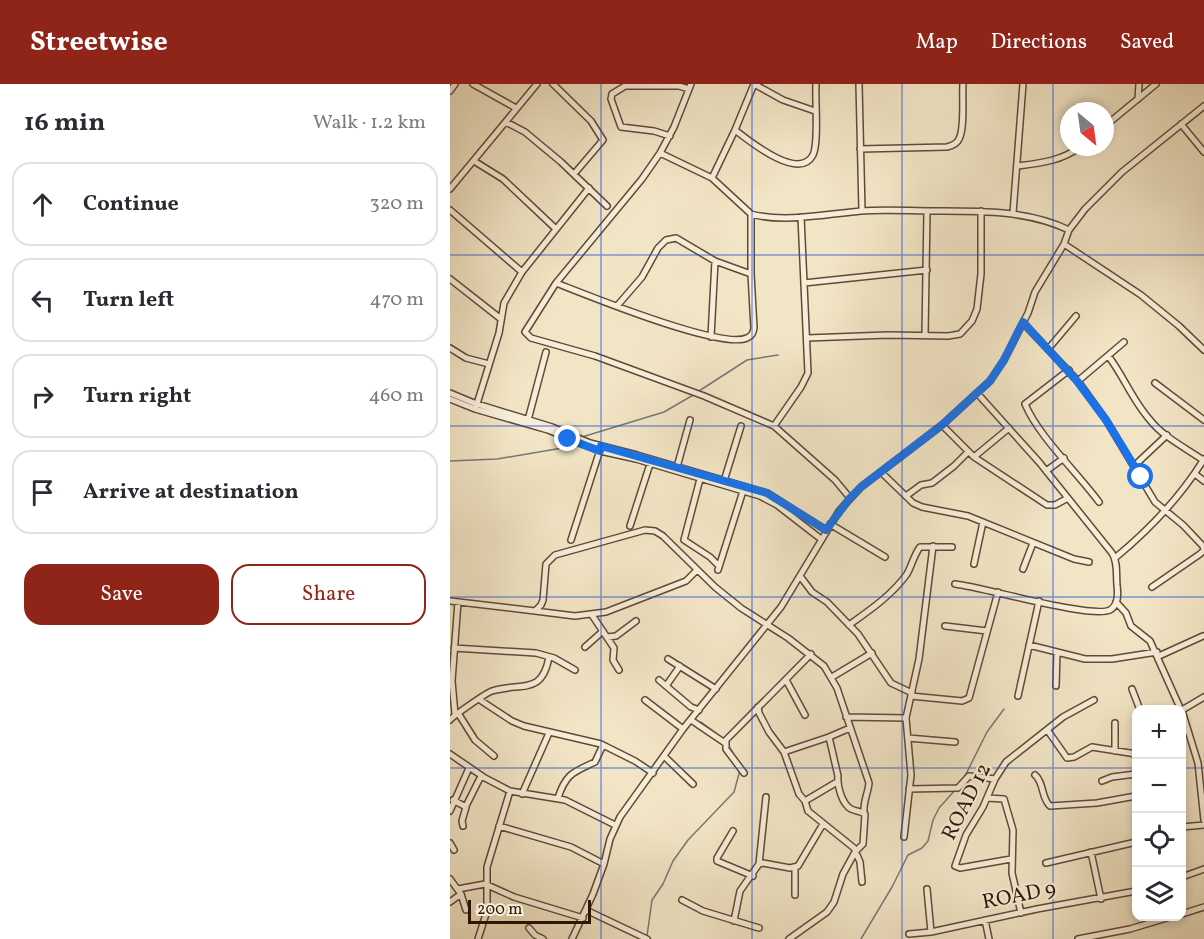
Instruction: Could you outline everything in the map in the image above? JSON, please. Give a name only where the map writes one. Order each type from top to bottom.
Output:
[{"type":"street","points":[[450,91],[455,84]]},
{"type":"street","points":[[473,84],[516,108]]},
{"type":"street","points":[[450,189],[537,84]]},
{"type":"street","points":[[553,84],[591,122],[603,140],[574,174]]},
{"type":"street","points":[[712,178],[754,84],[783,100],[815,111]]},
{"type":"street","points":[[735,130],[769,155],[792,163],[808,160],[813,155],[815,144],[816,84]]},
{"type":"street","points":[[859,84],[862,211]]},
{"type":"street","points":[[860,149],[947,147],[955,144],[962,131],[963,84]]},
{"type":"street","points":[[1013,213],[1023,84]]},
{"type":"street","points":[[1138,99],[1139,84]]},
{"type":"street","points":[[1114,119],[1156,84]]},
{"type":"street","points":[[670,136],[654,131],[621,127],[611,99],[612,94],[625,86],[690,86],[670,136],[660,153],[642,179],[556,283],[525,332],[527,336],[605,360],[704,396],[774,426],[835,480],[850,498]]},
{"type":"street","points":[[572,939],[583,918],[604,864],[615,825],[682,729],[781,607],[830,524],[850,498],[942,425],[999,370],[1035,292],[1064,244],[1069,230],[1092,200],[1130,165],[1204,106]]},
{"type":"street","points":[[506,122],[525,132],[607,206]]},
{"type":"street","points":[[1181,124],[1204,152]]},
{"type":"street","points":[[660,153],[712,178],[751,214],[759,216],[801,217],[862,211],[1013,213],[1058,224],[1069,230]]},
{"type":"street","points":[[1018,166],[1052,161],[1067,156]]},
{"type":"street","points":[[474,161],[503,179],[556,229]]},
{"type":"street","points":[[476,406],[504,303],[522,272],[589,188]]},
{"type":"street","points":[[450,210],[522,272]]},
{"type":"street","points":[[925,335],[927,211]]},
{"type":"street","points":[[807,338],[956,335],[965,330],[977,309],[981,274],[981,212]]},
{"type":"street","points":[[556,283],[684,330],[711,337],[743,340],[753,334],[754,328],[751,214]]},
{"type":"street","points":[[774,426],[805,381],[808,361],[801,217]]},
{"type":"street","points":[[617,306],[642,277],[658,248],[666,240],[672,238],[681,240],[715,261],[751,274]]},
{"type":"street","points":[[1064,244],[1141,295],[1204,350]]},
{"type":"street","points":[[711,337],[715,261]]},
{"type":"street","points":[[804,283],[927,270]]},
{"type":"street","points":[[450,279],[501,319]]},
{"type":"street","points":[[1049,348],[1076,316]]},
{"type":"street","points":[[1023,322],[1069,370],[1106,420],[1155,502],[1183,525],[1203,546],[1204,550],[1152,587]]},
{"type":"street","points":[[1077,381],[1109,357],[1124,342]]},
{"type":"street","points":[[450,348],[466,358],[489,364]]},
{"type":"street","points":[[527,422],[546,352]]},
{"type":"street","points":[[1109,357],[1122,373],[1147,417],[1167,435],[1204,459],[1195,474],[1165,510],[1115,558]]},
{"type":"street","points":[[1069,370],[1025,404],[1041,429],[1100,502]]},
{"type":"street","points":[[1155,383],[1204,420]]},
{"type":"street","points":[[955,584],[1072,609],[1100,612],[1109,610],[1116,602],[1118,592],[1115,558],[1046,471],[977,393]]},
{"type":"street","points":[[450,398],[527,422],[600,449],[760,496],[777,505],[821,539]]},
{"type":"street","points":[[677,466],[690,420]]},
{"type":"street","points":[[942,425],[974,457],[1051,506],[1068,498]]},
{"type":"street","points":[[724,481],[741,426]]},
{"type":"street","points":[[974,457],[1009,428]]},
{"type":"street","points":[[1134,466],[1167,435]]},
{"type":"street","points":[[600,449],[677,466],[767,493],[826,530]]},
{"type":"street","points":[[571,540],[600,449]]},
{"type":"street","points":[[906,496],[921,485],[932,483],[969,452]]},
{"type":"street","points":[[1046,471],[1064,458]]},
{"type":"street","points":[[630,526],[650,464]]},
{"type":"street","points":[[881,472],[906,496],[922,507],[968,516],[1074,559],[1089,562]]},
{"type":"street","points":[[1195,474],[1204,481]]},
{"type":"street","points":[[700,479],[684,540],[710,557],[719,568],[743,491]]},
{"type":"street","points":[[974,564],[983,522]]},
{"type":"street","points":[[830,524],[885,557]]},
{"type":"street","points":[[535,611],[541,605],[545,569],[551,557],[567,550],[650,530],[660,534],[741,608],[811,654],[824,666],[832,677],[868,783],[868,793],[863,805],[866,824],[863,844],[855,852],[843,874],[834,902],[826,912],[789,939]]},
{"type":"street","points":[[1023,569],[1033,543]]},
{"type":"street","points":[[904,837],[911,775],[906,718],[919,658],[933,546]]},
{"type":"street","points":[[849,626],[880,604],[901,581],[920,547],[952,547]]},
{"type":"street","points":[[450,601],[564,616],[592,615],[615,609],[686,581],[697,570]]},
{"type":"street","points":[[800,576],[812,592],[827,602],[858,634],[891,683],[911,695],[962,701],[969,698],[998,592]]},
{"type":"street","points":[[1018,696],[1039,601]]},
{"type":"street","points":[[458,602],[453,690],[457,713],[475,740],[494,756]]},
{"type":"street","points":[[1116,602],[1126,613],[1131,626],[1150,641],[1158,654],[1179,705]]},
{"type":"street","points":[[592,615],[614,648],[613,660],[619,670]]},
{"type":"street","points":[[608,637],[616,636],[636,621]]},
{"type":"street","points":[[945,626],[987,631]]},
{"type":"street","points":[[585,647],[603,631]]},
{"type":"street","points":[[1029,645],[1076,657],[1112,659],[1158,654],[1203,636]]},
{"type":"street","points":[[454,648],[536,653],[575,670]]},
{"type":"street","points":[[832,677],[872,652]]},
{"type":"street","points":[[1056,652],[1056,686]]},
{"type":"street","points":[[725,743],[811,654]]},
{"type":"street","points":[[450,720],[457,713],[491,692],[529,686],[541,680],[549,657]]},
{"type":"street","points":[[668,659],[716,688]]},
{"type":"street","points":[[666,686],[681,666]]},
{"type":"street","points":[[659,680],[699,710]]},
{"type":"street","points":[[786,680],[805,715]]},
{"type":"street","points":[[1132,688],[1138,705]]},
{"type":"street","points":[[1186,707],[1204,697]]},
{"type":"street","points":[[480,700],[512,721],[539,731],[603,745],[653,773]]},
{"type":"street","points":[[645,700],[682,729]]},
{"type":"street","name":"ROAD 12","points":[[1011,859],[960,868],[954,866],[995,779],[1006,762],[1063,717],[1094,700]]},
{"type":"street","points":[[759,707],[759,713],[769,732],[784,752],[799,794],[805,801],[808,811],[854,848],[860,862],[862,882]]},
{"type":"street","points":[[846,717],[906,718]]},
{"type":"street","points":[[691,720],[725,743],[729,753],[744,773]]},
{"type":"street","points":[[1115,723],[1115,751]]},
{"type":"street","points":[[1186,723],[1201,763],[1204,823],[1186,825]]},
{"type":"street","points":[[784,752],[850,728]]},
{"type":"street","points":[[1048,731],[1067,758],[1074,757],[1092,747],[1132,753]]},
{"type":"street","points":[[522,794],[549,733]]},
{"type":"street","points":[[829,737],[838,777],[837,782],[848,808],[864,813]]},
{"type":"street","points":[[908,738],[955,742]]},
{"type":"street","points":[[558,798],[566,777],[595,762],[603,745]]},
{"type":"street","points":[[450,754],[469,768],[510,791],[558,798],[615,825]]},
{"type":"street","points":[[664,756],[693,784]]},
{"type":"street","points":[[450,811],[469,768]]},
{"type":"street","points":[[1035,775],[1039,779],[1046,802],[1050,806],[1097,803],[1132,797]]},
{"type":"street","points":[[1102,781],[1112,777],[1132,775]]},
{"type":"street","points":[[463,826],[466,806],[482,776]]},
{"type":"street","points":[[909,789],[958,788],[969,776],[995,779]]},
{"type":"street","points":[[805,801],[837,782]]},
{"type":"street","points":[[478,939],[487,911],[485,884],[487,867],[510,791]]},
{"type":"street","points":[[734,921],[740,891],[753,876],[759,864],[766,797]]},
{"type":"street","points":[[987,798],[1001,798],[1005,802],[1013,830],[1011,859],[1013,881],[1021,912]]},
{"type":"street","points":[[453,800],[466,806]]},
{"type":"street","points":[[795,896],[795,867],[823,824]]},
{"type":"street","points":[[499,826],[571,847],[604,864]]},
{"type":"street","points":[[733,831],[717,861],[753,876]]},
{"type":"street","points":[[450,843],[454,850]]},
{"type":"street","points":[[1046,863],[1132,843]]},
{"type":"street","points":[[1091,852],[1101,898]]},
{"type":"street","points":[[759,864],[763,862],[795,867]]},
{"type":"street","points":[[1186,875],[1204,868]]},
{"type":"street","points":[[450,879],[459,891],[466,910]]},
{"type":"street","points":[[450,902],[459,891],[485,884],[514,897],[583,918]]},
{"type":"street","points":[[927,889],[931,932]]},
{"type":"street","name":"ROAD 9","points":[[909,934],[931,932],[1021,912],[1132,892]]},
{"type":"street","points":[[682,900],[704,911],[759,928]]},
{"type":"street","points":[[1186,913],[1204,907]]},
{"type":"street","points":[[586,910],[647,939]]},
{"type":"street","points":[[985,920],[989,939]]},
{"type":"street","points":[[1078,939],[1105,936],[1156,921]]},
{"type":"street","points":[[529,928],[543,939]]},
{"type":"waterway","points":[[699,391],[747,360],[778,355]]},
{"type":"waterway","points":[[582,437],[664,412],[695,394]]},
{"type":"waterway","points":[[450,461],[497,459],[574,446]]},
{"type":"waterway","points":[[964,778],[987,732],[1004,709]]},
{"type":"waterway","points":[[701,722],[717,734]]},
{"type":"waterway","points":[[729,746],[734,755]]},
{"type":"waterway","points":[[647,936],[652,900],[663,884],[673,861],[688,840],[734,792],[740,770]]},
{"type":"waterway","points":[[861,939],[908,855],[922,848],[928,841],[933,820],[939,808],[956,789]]},
{"type":"route","points":[[568,439],[600,451],[601,446],[637,454],[767,493],[826,530],[861,487],[942,425],[990,381],[999,370],[1023,322],[1069,370],[1106,420],[1141,477]]}]
